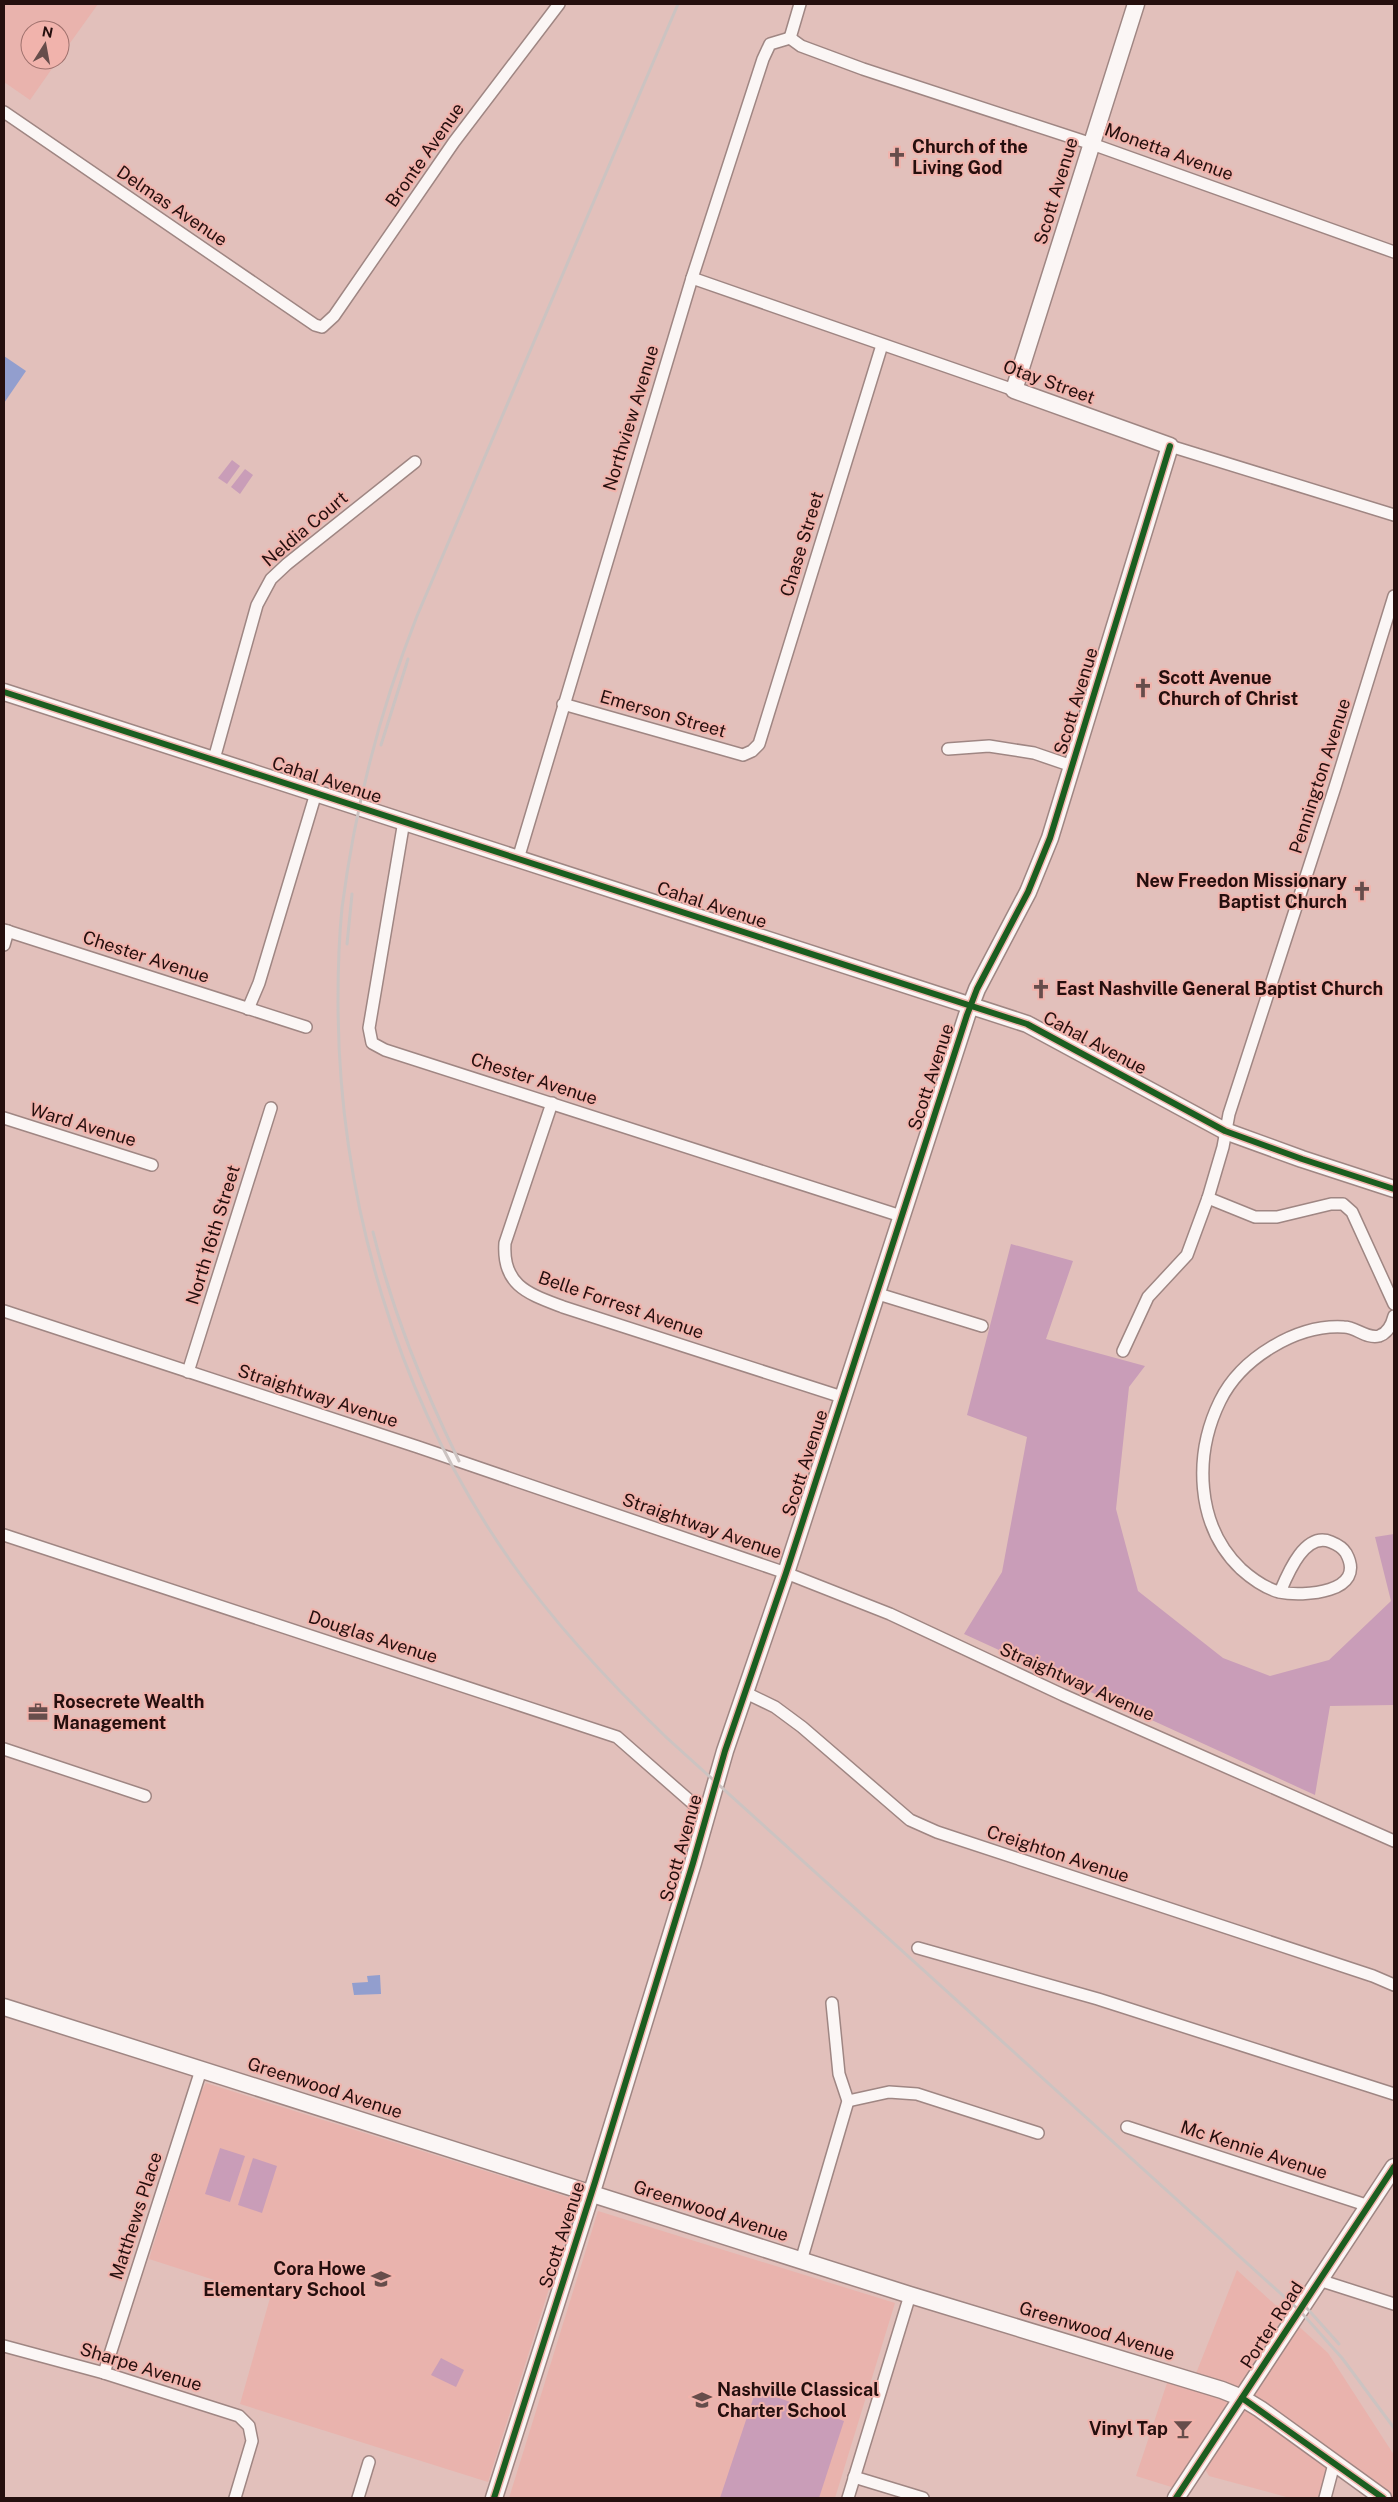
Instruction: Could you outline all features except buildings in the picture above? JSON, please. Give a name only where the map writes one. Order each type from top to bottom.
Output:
[{"type":"street","name":"Bronte Avenue","points":[[322,327],[334,316],[454,142],[558,4]]},
{"type":"street","points":[[790,38],[800,4]]},
{"type":"street","name":"Scott Avenue","points":[[1014,390],[1136,4]]},
{"type":"street","name":"Monetta Avenue","points":[[790,38],[801,46],[863,68],[1092,144],[1394,252]]},
{"type":"street","name":"Northview Avenue","points":[[518,859],[692,278],[763,59],[770,44],[790,38]]},
{"type":"street","name":"Delmas Avenue","points":[[4,112],[315,325],[322,327]]},
{"type":"street","name":"Otay Street","points":[[692,278],[1170,446],[1394,515]]},
{"type":"street","name":"Chase Street","points":[[752,751],[759,744],[882,344]]},
{"type":"street","name":"Scott Avenue","points":[[494,2498],[591,2194],[724,1756],[786,1573],[900,1216],[970,1004],[1028,892],[1050,838],[1170,446]]},
{"type":"street","name":"Neldia Court","points":[[214,759],[257,605],[271,579],[287,564],[415,462]]},
{"type":"street","name":"Pennington Avenue","points":[[1124,1351],[1148,1297],[1187,1254],[1208,1198],[1225,1130],[1394,596]]},
{"type":"street","name":"Cahal Avenue","points":[[4,692],[1027,1024],[1059,1039],[1225,1130],[1302,1159],[1394,1188]]},
{"type":"street","name":"Emerson Street","points":[[564,704],[743,755],[752,751]]},
{"type":"street","points":[[948,749],[989,746],[1034,753],[1072,766]]},
{"type":"street","points":[[248,1008],[259,983],[316,793]]},
{"type":"street","name":"Chester Avenue","points":[[404,821],[368,1028],[372,1043],[385,1050],[900,1216]]},
{"type":"street","points":[[4,945],[6,931]]},
{"type":"street","name":"Chester Avenue","points":[[6,931],[306,1027]]},
{"type":"street","name":"Belle Forrest Avenue","points":[[552,1103],[505,1243],[504,1260],[509,1275],[518,1286],[536,1297],[563,1308],[842,1397]]},
{"type":"street","name":"North 16th Street","points":[[188,1372],[270,1108]]},
{"type":"street","name":"Ward Avenue","points":[[4,1118],[152,1165]]},
{"type":"street","points":[[1208,1198],[1255,1217],[1277,1217],[1331,1204],[1343,1204],[1352,1212],[1394,1304]]},
{"type":"street","points":[[876,1293],[982,1326]]},
{"type":"street","name":"Straightway Avenue","points":[[4,1311],[786,1573],[890,1614],[1072,1699],[1394,1841]]},
{"type":"street","points":[[1280,1592],[1291,1568],[1303,1551],[1315,1541],[1325,1540],[1336,1544],[1345,1552],[1349,1565],[1348,1576],[1340,1586],[1326,1591],[1307,1594],[1280,1592],[1250,1577],[1233,1561],[1210,1519],[1202,1474],[1210,1424],[1222,1398],[1237,1377],[1255,1360],[1275,1346],[1303,1332],[1329,1326],[1347,1327],[1372,1337],[1382,1335],[1391,1327],[1394,1316]]},
{"type":"street","name":"Douglas Avenue","points":[[4,1535],[617,1736],[706,1815]]},
{"type":"street","name":"Creighton Avenue","points":[[746,1693],[775,1706],[910,1820],[937,1832],[1373,1976],[1394,1985]]},
{"type":"street","points":[[4,1749],[145,1796]]},
{"type":"street","points":[[918,1948],[1098,1999],[1394,2094]]},
{"type":"street","points":[[802,2260],[848,2101],[839,2074],[832,2003]]},
{"type":"street","name":"Greenwood Avenue","points":[[4,2007],[910,2295],[1222,2390],[1242,2398],[1383,2498]]},
{"type":"street","name":"Matthews Place","points":[[104,2373],[201,2070]]},
{"type":"street","points":[[848,2101],[888,2092],[917,2094],[1038,2132]]},
{"type":"street","name":"Mc Kennie Avenue","points":[[1128,2127],[1369,2206]]},
{"type":"street","name":"Porter Road","points":[[1176,2498],[1394,2167]]},
{"type":"street","points":[[1319,2280],[1394,2304]]},
{"type":"street","points":[[848,2498],[910,2295]]},
{"type":"street","name":"Sharpe Avenue","points":[[4,2346],[104,2373],[239,2416],[249,2426],[252,2441],[235,2498]]},
{"type":"street","points":[[358,2498],[369,2462]]},
{"type":"street","points":[[1326,2498],[1334,2464]]},
{"type":"street","points":[[854,2477],[923,2498]]},
{"type":"shaded area","points":[[4,4],[98,4],[70,43],[70,20],[20,20],[20,70],[51,70],[30,100],[4,82]]},
{"type":"shaded area","points":[[232,460],[240,466],[227,484],[218,478]]},
{"type":"shaded area","points":[[245,469],[253,475],[240,494],[231,487]]},
{"type":"shaded area","points":[[1011,1244],[1073,1261],[1046,1339],[1145,1366],[1129,1387],[1116,1509],[1138,1591],[1223,1658],[1270,1676],[1329,1660],[1391,1601],[1375,1537],[1394,1534],[1394,1705],[1330,1706],[1315,1795],[964,1634],[1002,1572],[1027,1437],[967,1415]]},
{"type":"shaded area","name":"Cora Howe Elementary School","points":[[206,2083],[577,2200],[488,2482],[240,2404],[270,2298],[149,2259],[201,2092]]},
{"type":"shaded area","points":[[220,2148],[245,2156],[230,2202],[205,2194]]},
{"type":"shaded area","points":[[253,2158],[277,2166],[262,2213],[238,2205]]},
{"type":"shaded area","name":"Nashville Classical Charter School","points":[[598,2211],[895,2303],[835,2498],[509,2498]]},
{"type":"shaded area","points":[[1237,2270],[1328,2353],[1394,2455],[1394,2498],[1383,2498],[1334,2465],[1325,2498],[1290,2498],[1209,2476],[1200,2460],[1181,2490],[1136,2476],[1170,2374],[1193,2381]]},
{"type":"shaded area","points":[[441,2358],[464,2370],[456,2387],[431,2375]]},
{"type":"shaded area","points":[[756,2390],[844,2421],[819,2498],[720,2498]]},
{"type":"water","points":[[4,356],[26,371],[4,403]]},
{"type":"water","points":[[380,1975],[381,1994],[354,1995],[352,1983],[368,1982],[367,1976]]},
{"type":"railway","points":[[678,4],[417,616],[380,723],[370,759],[347,870],[340,931],[338,1000],[341,1074],[349,1149],[363,1222],[382,1295],[406,1366],[436,1435],[472,1500],[529,1587],[585,1654],[667,1738],[1300,2311],[1342,2358],[1394,2428]]},
{"type":"railway","points":[[381,745],[408,659]]},
{"type":"railway","points":[[347,944],[352,894]]},
{"type":"railway","points":[[373,1232],[399,1320],[421,1377],[459,1461]]},
{"type":"railway","points":[[1304,2305],[1339,2344]]},
{"type":"cycle path","points":[[494,2498],[595,2182],[693,1863],[725,1751],[786,1573],[967,1015],[977,989],[1028,892],[1050,838],[1170,446]]},
{"type":"cycle path","points":[[4,692],[1027,1024],[1225,1131],[1394,1189]]},
{"type":"cycle path","points":[[1176,2498],[1394,2167]]},
{"type":"cycle path","points":[[1242,2398],[1383,2498]]},
{"type":"place","name":"Church of the Living God","points":[[897,157]]},
{"type":"place","name":"Scott Avenue Church of Christ","points":[[1143,688]]},
{"type":"place","name":"New Freedon Missionary Baptist Church","points":[[1362,891]]},
{"type":"place","name":"East Nashville General Baptist Church","points":[[1041,989]]},
{"type":"place","name":"Rosecrete Wealth Management","points":[[38,1712]]},
{"type":"place","name":"Cora Howe Elementary School","points":[[381,2279]]},
{"type":"place","name":"Nashville Classical Charter School","points":[[702,2400]]},
{"type":"place","name":"Vinyl Tap","points":[[1183,2429]]}]
